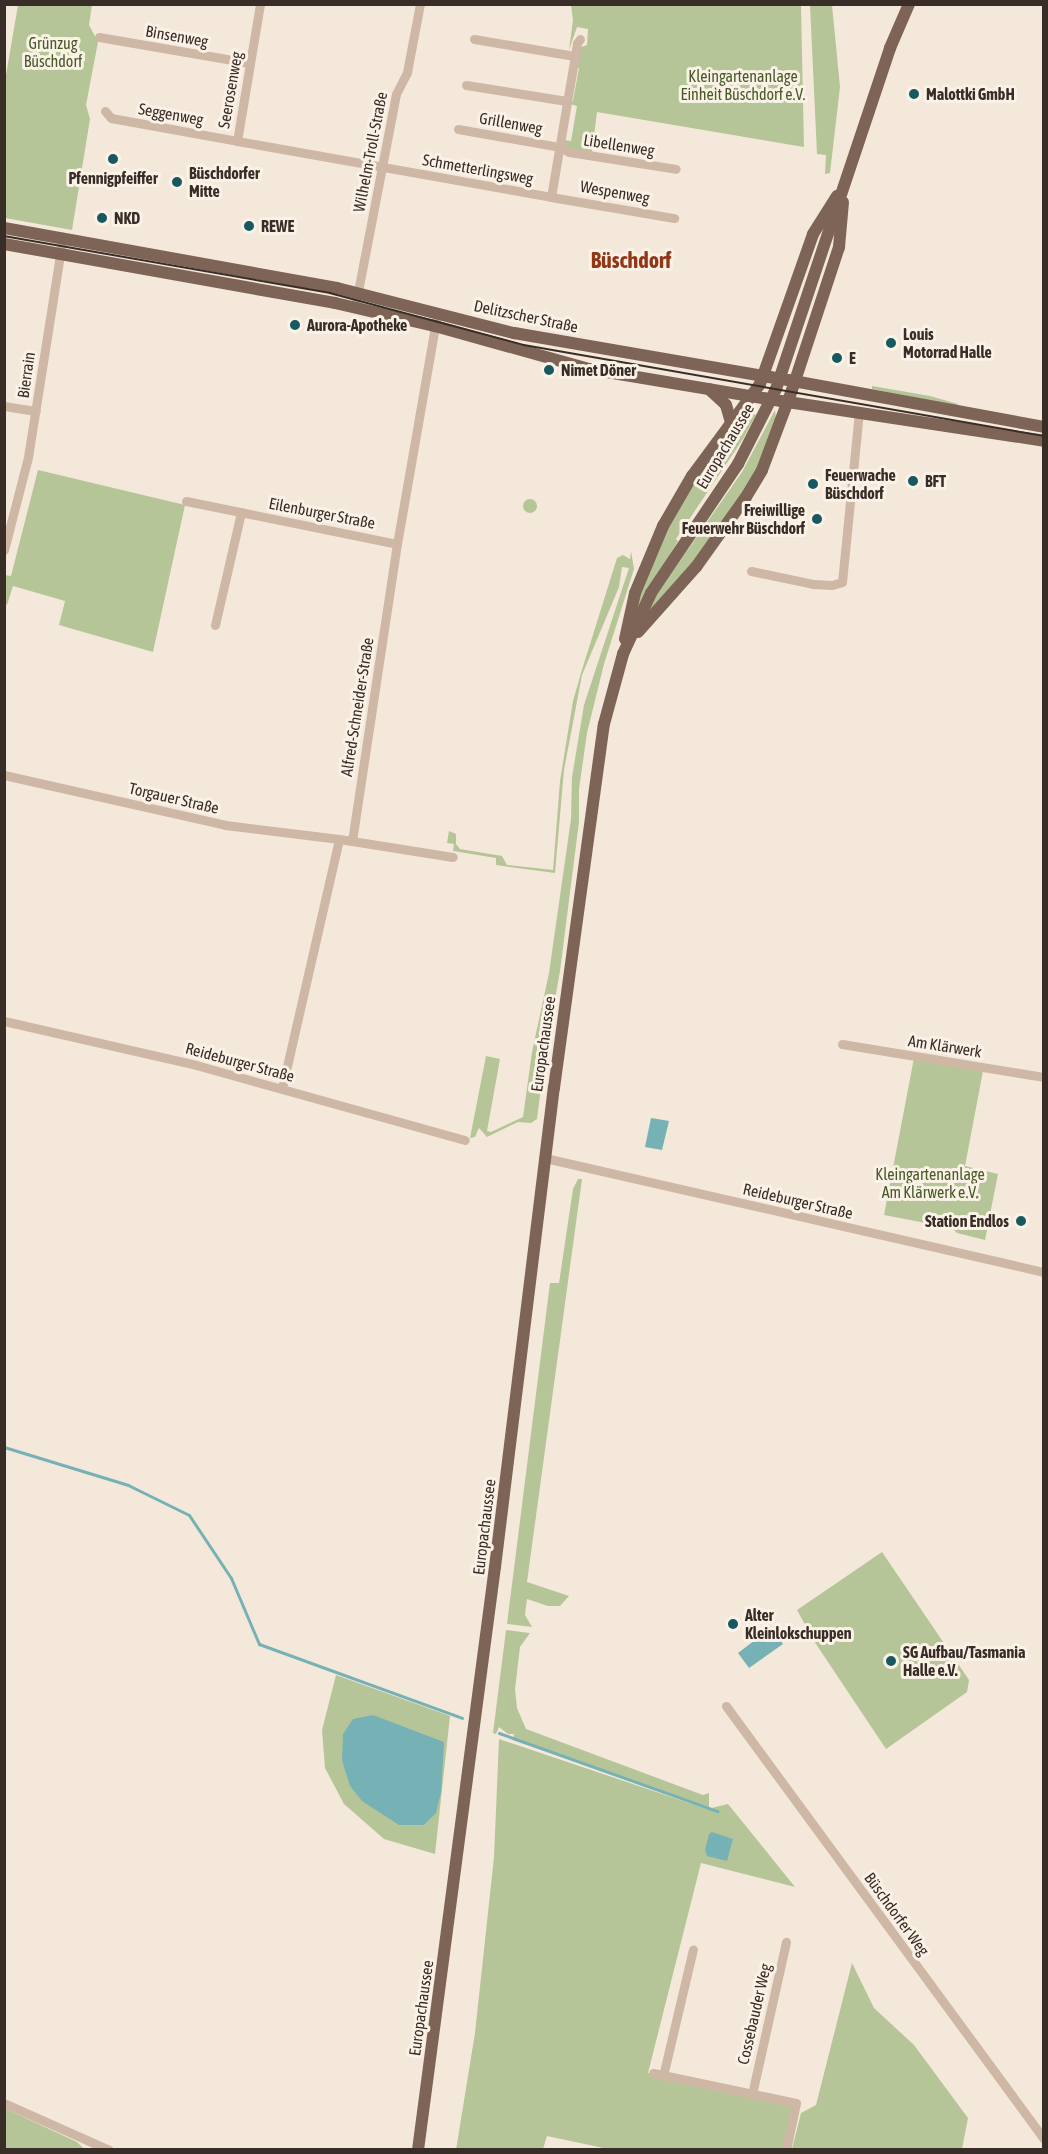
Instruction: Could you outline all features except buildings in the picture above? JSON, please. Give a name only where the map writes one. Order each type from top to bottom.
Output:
[{"type":"main road","name":"Europachaussee","points":[[418,2150],[495,1567],[545,1158],[599,753],[610,697],[623,654],[656,584],[738,464],[766,410],[784,368],[890,48],[909,4]]},
{"type":"main road","points":[[623,654],[635,593],[656,541],[680,494],[731,423],[758,397],[767,376],[813,234],[844,186]]},
{"type":"main road","points":[[623,654],[652,614],[696,567],[752,489],[769,454],[791,381],[839,247],[844,186]]},
{"type":"main road","name":"Delitzscher Straße","points":[[4,228],[63,237],[358,294],[438,312],[514,333],[767,376],[1044,427]]},
{"type":"main road","name":"Delitzscher Straße","points":[[4,244],[355,307],[435,326],[589,369],[669,384],[708,388],[784,402],[859,411],[1044,441]]},
{"type":"main road","points":[[708,388],[726,405],[731,423]]},
{"type":"street","name":"Seerosenweg","points":[[260,4],[237,141],[382,167]]},
{"type":"street","name":"Wilhelm-Troll-Straße","points":[[355,307],[396,94],[406,72],[420,4]]},
{"type":"street","name":"Binsenweg","points":[[99,37],[250,63]]},
{"type":"street","points":[[474,39],[575,56]]},
{"type":"street","name":"Schmetterlingsweg","points":[[382,167],[551,197],[577,43],[580,39]]},
{"type":"street","points":[[466,84],[567,101]]},
{"type":"street","name":"Seggenweg","points":[[105,111],[111,118],[237,141]]},
{"type":"street","name":"Grillenweg","points":[[458,129],[560,147]]},
{"type":"street","name":"Libellenweg","points":[[560,147],[569,152],[676,169]]},
{"type":"street","name":"Wespenweg","points":[[551,197],[674,218]]},
{"type":"street","name":"Bierrain","points":[[4,550],[36,411],[63,237]]},
{"type":"street","name":"Alfred-Schneider-Straße","points":[[352,841],[397,544],[438,312]]},
{"type":"street","points":[[4,406],[36,411]]},
{"type":"street","points":[[751,571],[813,584],[832,585],[842,582],[859,411]]},
{"type":"street","name":"Eilenburger Straße","points":[[186,501],[397,544]]},
{"type":"street","points":[[215,625],[241,512]]},
{"type":"street","name":"Torgauer Straße","points":[[4,775],[225,825],[339,839]]},
{"type":"street","points":[[282,1088],[339,839],[453,857]]},
{"type":"street","name":"Reideburger Straße","points":[[4,1021],[282,1088],[465,1140]]},
{"type":"street","name":"Am Klärwerk","points":[[842,1044],[1044,1077]]},
{"type":"street","name":"Reideburger Straße","points":[[545,1158],[1044,1272]]},
{"type":"street","name":"Büschdorfer Weg","points":[[726,1706],[1044,2139]]},
{"type":"street","name":"Cossebauder Weg","points":[[752,2094],[786,1942]]},
{"type":"street","points":[[663,2076],[693,1949]]},
{"type":"street","points":[[653,2073],[796,2103],[786,2150]]},
{"type":"street","points":[[4,2103],[109,2150]]},
{"type":"green space","name":"Grünzug Büschdorf","points":[[18,5],[92,5],[89,25],[98,42],[86,105],[90,119],[72,230],[5,218],[5,81]]},
{"type":"green space","name":"Kleingartenanlage Einheit Büschdorf e.V.","points":[[571,5],[801,5],[804,147],[597,112],[592,152],[566,148],[564,140],[571,141],[577,106],[570,104],[573,101],[579,68],[576,67],[579,48],[587,45],[588,29],[577,27],[569,50],[573,20]]},
{"type":"green space","points":[[810,5],[832,5],[840,87],[830,173],[825,174],[826,155],[817,154]]},
{"type":"green space","points":[[872,386],[930,396],[958,404],[957,406],[872,389]]},
{"type":"green space","points":[[775,410],[776,418],[753,478],[700,554],[647,615],[657,594],[742,472]]},
{"type":"green space","points":[[745,411],[756,415],[743,439],[676,539],[678,541],[633,617],[646,573],[684,497]]},
{"type":"green space","points":[[38,470],[185,505],[153,652],[59,625],[65,601],[13,586],[7,605],[5,604],[4,575],[11,576]]},
{"type":"green space","points":[[530,499],[535,501],[537,506],[535,511],[530,513],[525,511],[523,506],[525,501]]},
{"type":"green space","points":[[631,551],[634,569],[604,664],[587,733],[579,789],[579,822],[560,971],[546,1049],[537,1119],[531,1123],[518,1122],[487,1137],[479,1128],[475,1137],[470,1138],[486,1056],[500,1059],[487,1131],[491,1132],[523,1117],[532,1052],[549,973],[571,819],[572,777],[584,705],[629,568],[622,567],[619,587],[582,675],[564,770],[555,873],[496,865],[496,858],[453,851],[454,844],[447,843],[449,831],[456,834],[456,844],[460,849],[502,856],[507,865],[553,870],[560,781],[573,701],[617,558],[623,555],[630,559]]},
{"type":"green space","name":"Kleingartenanlage Am Klärwerk e.V.","points":[[914,1058],[983,1071],[965,1166],[998,1174],[985,1240],[957,1233],[952,1228],[884,1215]]},
{"type":"green space","points":[[578,1179],[582,1179],[527,1582],[569,1596],[560,1606],[548,1606],[527,1599],[525,1615],[532,1627],[507,1624],[550,1283],[559,1283],[573,1189]]},
{"type":"green space","name":"SG Aufbau/Tasmania Halle e.V.","points":[[882,1552],[969,1680],[967,1692],[886,1749],[814,1641],[797,1610]]},
{"type":"green space","points":[[506,1630],[530,1633],[520,1647],[515,1689],[517,1708],[526,1729],[703,1795],[709,1793],[709,1807],[513,1740],[514,1734],[508,1734],[499,1727],[496,1734],[493,1733]]},
{"type":"green space","points":[[336,1675],[450,1716],[435,1854],[384,1839],[344,1804],[325,1768],[322,1730]]},
{"type":"green space","points":[[499,1739],[707,1809],[728,1804],[795,1887],[701,1863],[648,2073],[794,2104],[784,2149],[608,2149],[547,2136],[543,2149],[456,2150],[475,2033],[494,1857]]},
{"type":"green space","points":[[852,1963],[874,2008],[914,2045],[968,2118],[962,2149],[792,2149],[801,2113],[816,2105]]},
{"type":"green space","points":[[4,2108],[77,2142],[84,2149],[5,2149]]},
{"type":"water","points":[[651,1118],[669,1121],[662,1150],[645,1147]]},
{"type":"water","points":[[771,1628],[783,1644],[749,1668],[738,1653]]},
{"type":"water","points":[[373,1715],[444,1742],[441,1792],[436,1813],[424,1825],[399,1825],[362,1801],[350,1786],[342,1760],[343,1734],[353,1719]]},
{"type":"water","points":[[712,1832],[733,1839],[727,1861],[707,1856],[705,1850],[709,1834]]},
{"type":"waterway","points":[[4,1447],[128,1485],[189,1515],[231,1578],[259,1644],[462,1718]]},
{"type":"waterway","points":[[499,1733],[717,1811]]},
{"type":"tram line","points":[[4,236],[330,293],[524,345],[1044,436]]},
{"type":"place","name":"Malottki GmbH","points":[[914,94]]},
{"type":"place","name":"Pfennigpfeiffer","points":[[113,159]]},
{"type":"place","name":"Büschdorfer Mitte","points":[[177,182]]},
{"type":"place","name":"NKD","points":[[102,218]]},
{"type":"place","name":"REWE","points":[[249,226]]},
{"type":"place","name":"Aurora-Apotheke","points":[[295,325]]},
{"type":"place","name":"Louis Motorrad Halle","points":[[891,343]]},
{"type":"place","name":"E","points":[[837,358]]},
{"type":"place","name":"Nimet Döner","points":[[549,370]]},
{"type":"place","name":"BFT","points":[[913,481]]},
{"type":"place","name":"Feuerwache Büschdorf","points":[[813,484]]},
{"type":"place","name":"Freiwillige Feuerwehr Büschdorf","points":[[817,519]]},
{"type":"place","name":"Station Endlos","points":[[1021,1221]]},
{"type":"place","name":"Alter Kleinlokschuppen","points":[[733,1624]]},
{"type":"place","name":"SG Aufbau/Tasmania Halle e.V.","points":[[891,1661]]},
{"type":"district","name":"Büschdorf","points":[[631,261]]}]
